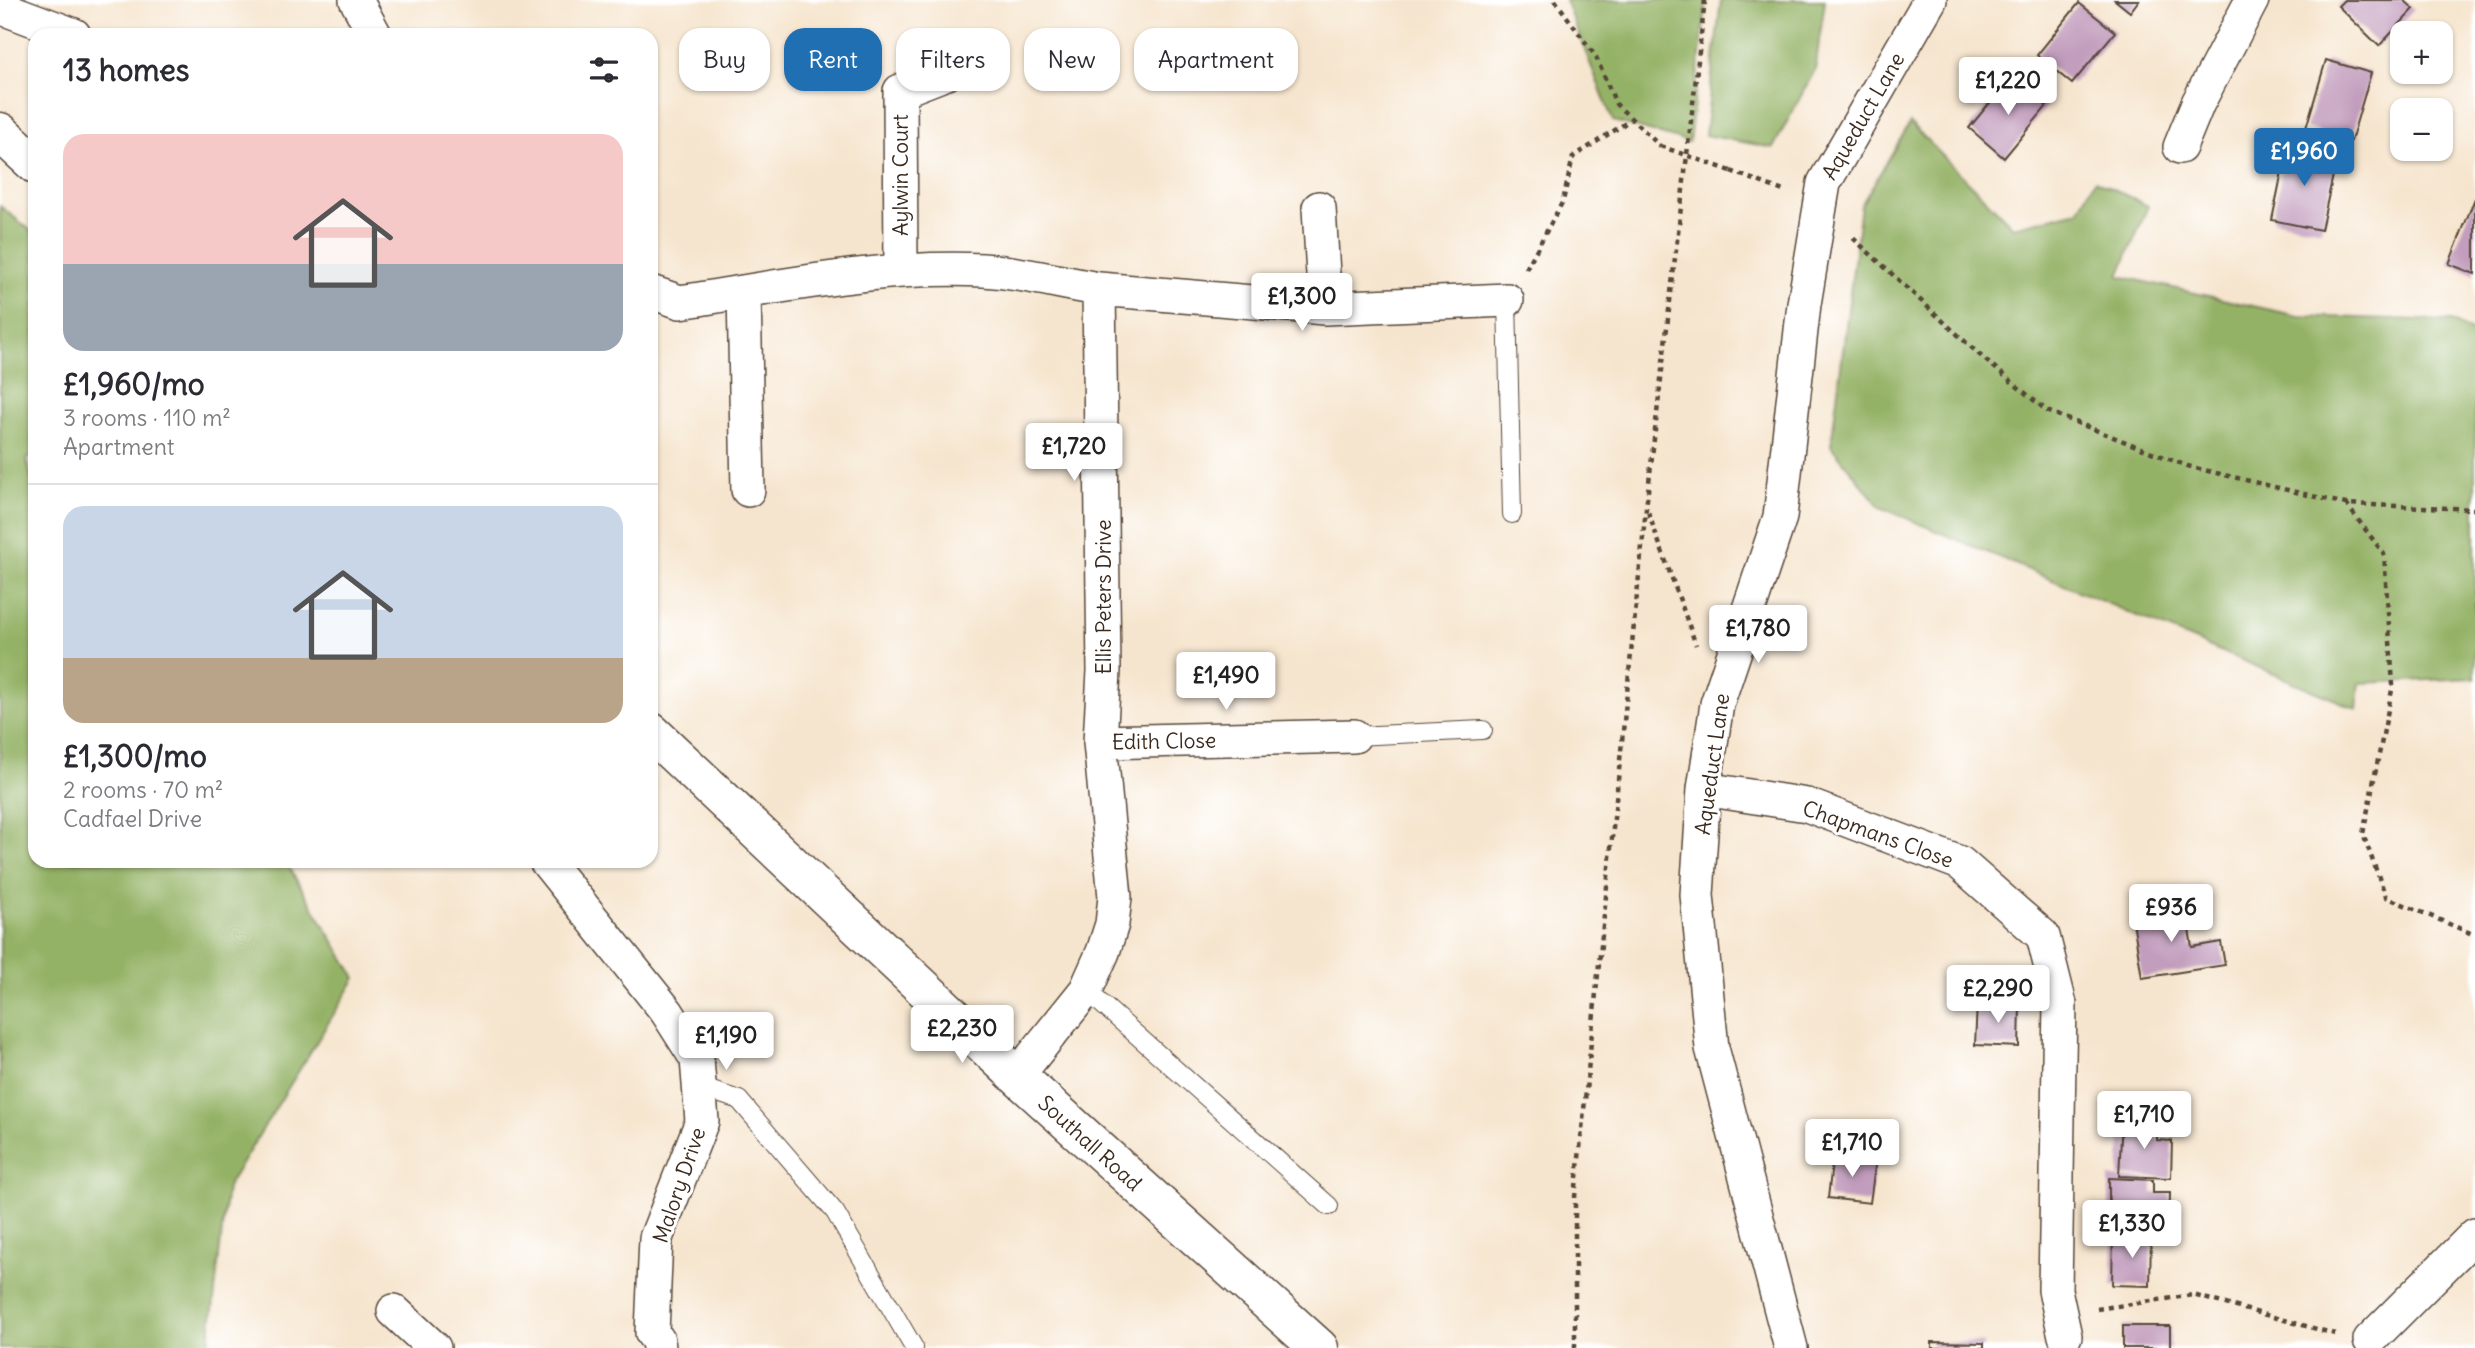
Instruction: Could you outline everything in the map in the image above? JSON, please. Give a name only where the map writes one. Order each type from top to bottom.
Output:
[{"type":"street","points":[[356,0],[371,28]]},
{"type":"street","name":"Aqueduct Lane","points":[[1791,1348],[1712,1048],[1697,895],[1704,789],[1717,704],[1780,517],[1804,304],[1824,183],[1930,0]]},
{"type":"street","points":[[2180,147],[2198,103],[2252,0]]},
{"type":"street","points":[[0,1],[5,9],[55,28]]},
{"type":"street","name":"Aylwin Court","points":[[901,270],[900,92],[902,91]]},
{"type":"street","points":[[0,132],[28,158]]},
{"type":"street","points":[[1319,208],[1325,308]]},
{"type":"street","points":[[658,294],[680,302],[867,272],[985,270],[1099,289],[1325,308],[1507,300]]},
{"type":"street","name":"Ellis Peters Drive","points":[[1017,1076],[1086,990],[1104,952],[1112,924],[1115,897],[1100,742],[1104,671],[1099,289]]},
{"type":"street","points":[[744,292],[748,489]]},
{"type":"street","name":"Edith Close","points":[[1100,742],[1354,736]]},
{"type":"street","name":"Southall Road","points":[[658,739],[1017,1076],[1319,1348]]},
{"type":"street","name":"Chapmans Close","points":[[1704,789],[1807,805],[1960,863],[2043,936],[2060,1004],[2055,1290],[2063,1325]]},
{"type":"street","name":"Malory Drive","points":[[552,868],[667,1012],[697,1059],[702,1121],[656,1238],[653,1346]]},
{"type":"street","points":[[2370,1340],[2475,1235]]},
{"type":"street","points":[[394,1311],[434,1348]]},
{"type":"lane","points":[[1507,300],[1512,514]]},
{"type":"lane","points":[[1354,736],[1483,730]]},
{"type":"lane","points":[[1086,990],[1329,1206]]},
{"type":"lane","points":[[700,1087],[739,1100],[835,1212],[914,1348]]},
{"type":"path","points":[[1555,0],[1596,57],[1616,104],[1660,146],[1820,207],[1983,358],[2047,411],[2186,466],[2346,504],[2475,509]]},
{"type":"path","points":[[1575,1348],[1575,1197],[1646,508],[1705,0]]},
{"type":"path","points":[[1507,300],[1563,201],[1573,157],[1632,119]]},
{"type":"path","points":[[2346,504],[2384,554],[2393,685],[2363,834],[2386,897],[2475,935]]},
{"type":"path","points":[[1646,508],[1717,704]]},
{"type":"path","points":[[2063,1325],[2193,1295],[2337,1334],[2370,1340]]},
{"type":"green space","points":[[1565,0],[1707,0],[1689,142],[1613,121]]},
{"type":"green space","points":[[1721,0],[1825,0],[1815,70],[1773,148],[1705,135]]},
{"type":"green space","points":[[1910,123],[2013,227],[2078,211],[2095,180],[2148,206],[2119,276],[2298,316],[2451,321],[2475,334],[2475,678],[2360,683],[2357,709],[1880,507],[1831,446],[1861,205]]},
{"type":"green space","points":[[0,206],[28,228],[28,868],[289,868],[356,978],[227,1187],[209,1344],[228,1348],[0,1348]]},
{"type":"building","points":[[2115,0],[2139,0],[2130,12]]},
{"type":"building","points":[[2344,0],[2404,0],[2414,9],[2403,21],[2390,21],[2390,34],[2379,46],[2338,6]]},
{"type":"building","points":[[2079,3],[2115,32],[2072,84],[2037,55]]},
{"type":"building","points":[[2326,60],[2371,73],[2351,141],[2306,128]]},
{"type":"building","points":[[2011,77],[2047,106],[2004,158],[1969,128]]},
{"type":"building","points":[[2287,147],[2337,157],[2321,230],[2272,220]]},
{"type":"building","points":[[2475,198],[2475,274],[2449,264]]},
{"type":"building","points":[[2185,905],[2192,947],[2221,942],[2225,965],[2142,978],[2132,914]]},
{"type":"building","points":[[1977,1003],[2020,1005],[2019,1047],[1975,1045]]},
{"type":"building","points":[[2122,1119],[2157,1121],[2157,1140],[2172,1141],[2171,1178],[2119,1176]]},
{"type":"building","points":[[1833,1155],[1876,1159],[1870,1203],[1828,1198]]},
{"type":"building","points":[[2109,1178],[2153,1180],[2153,1193],[2170,1193],[2169,1232],[2109,1231]]},
{"type":"building","points":[[2113,1233],[2151,1234],[2150,1286],[2112,1285]]},
{"type":"building","points":[[2123,1326],[2170,1326],[2170,1348],[2123,1348]]},
{"type":"building","points":[[1932,1342],[1984,1343],[1984,1348],[1932,1348]]}]
